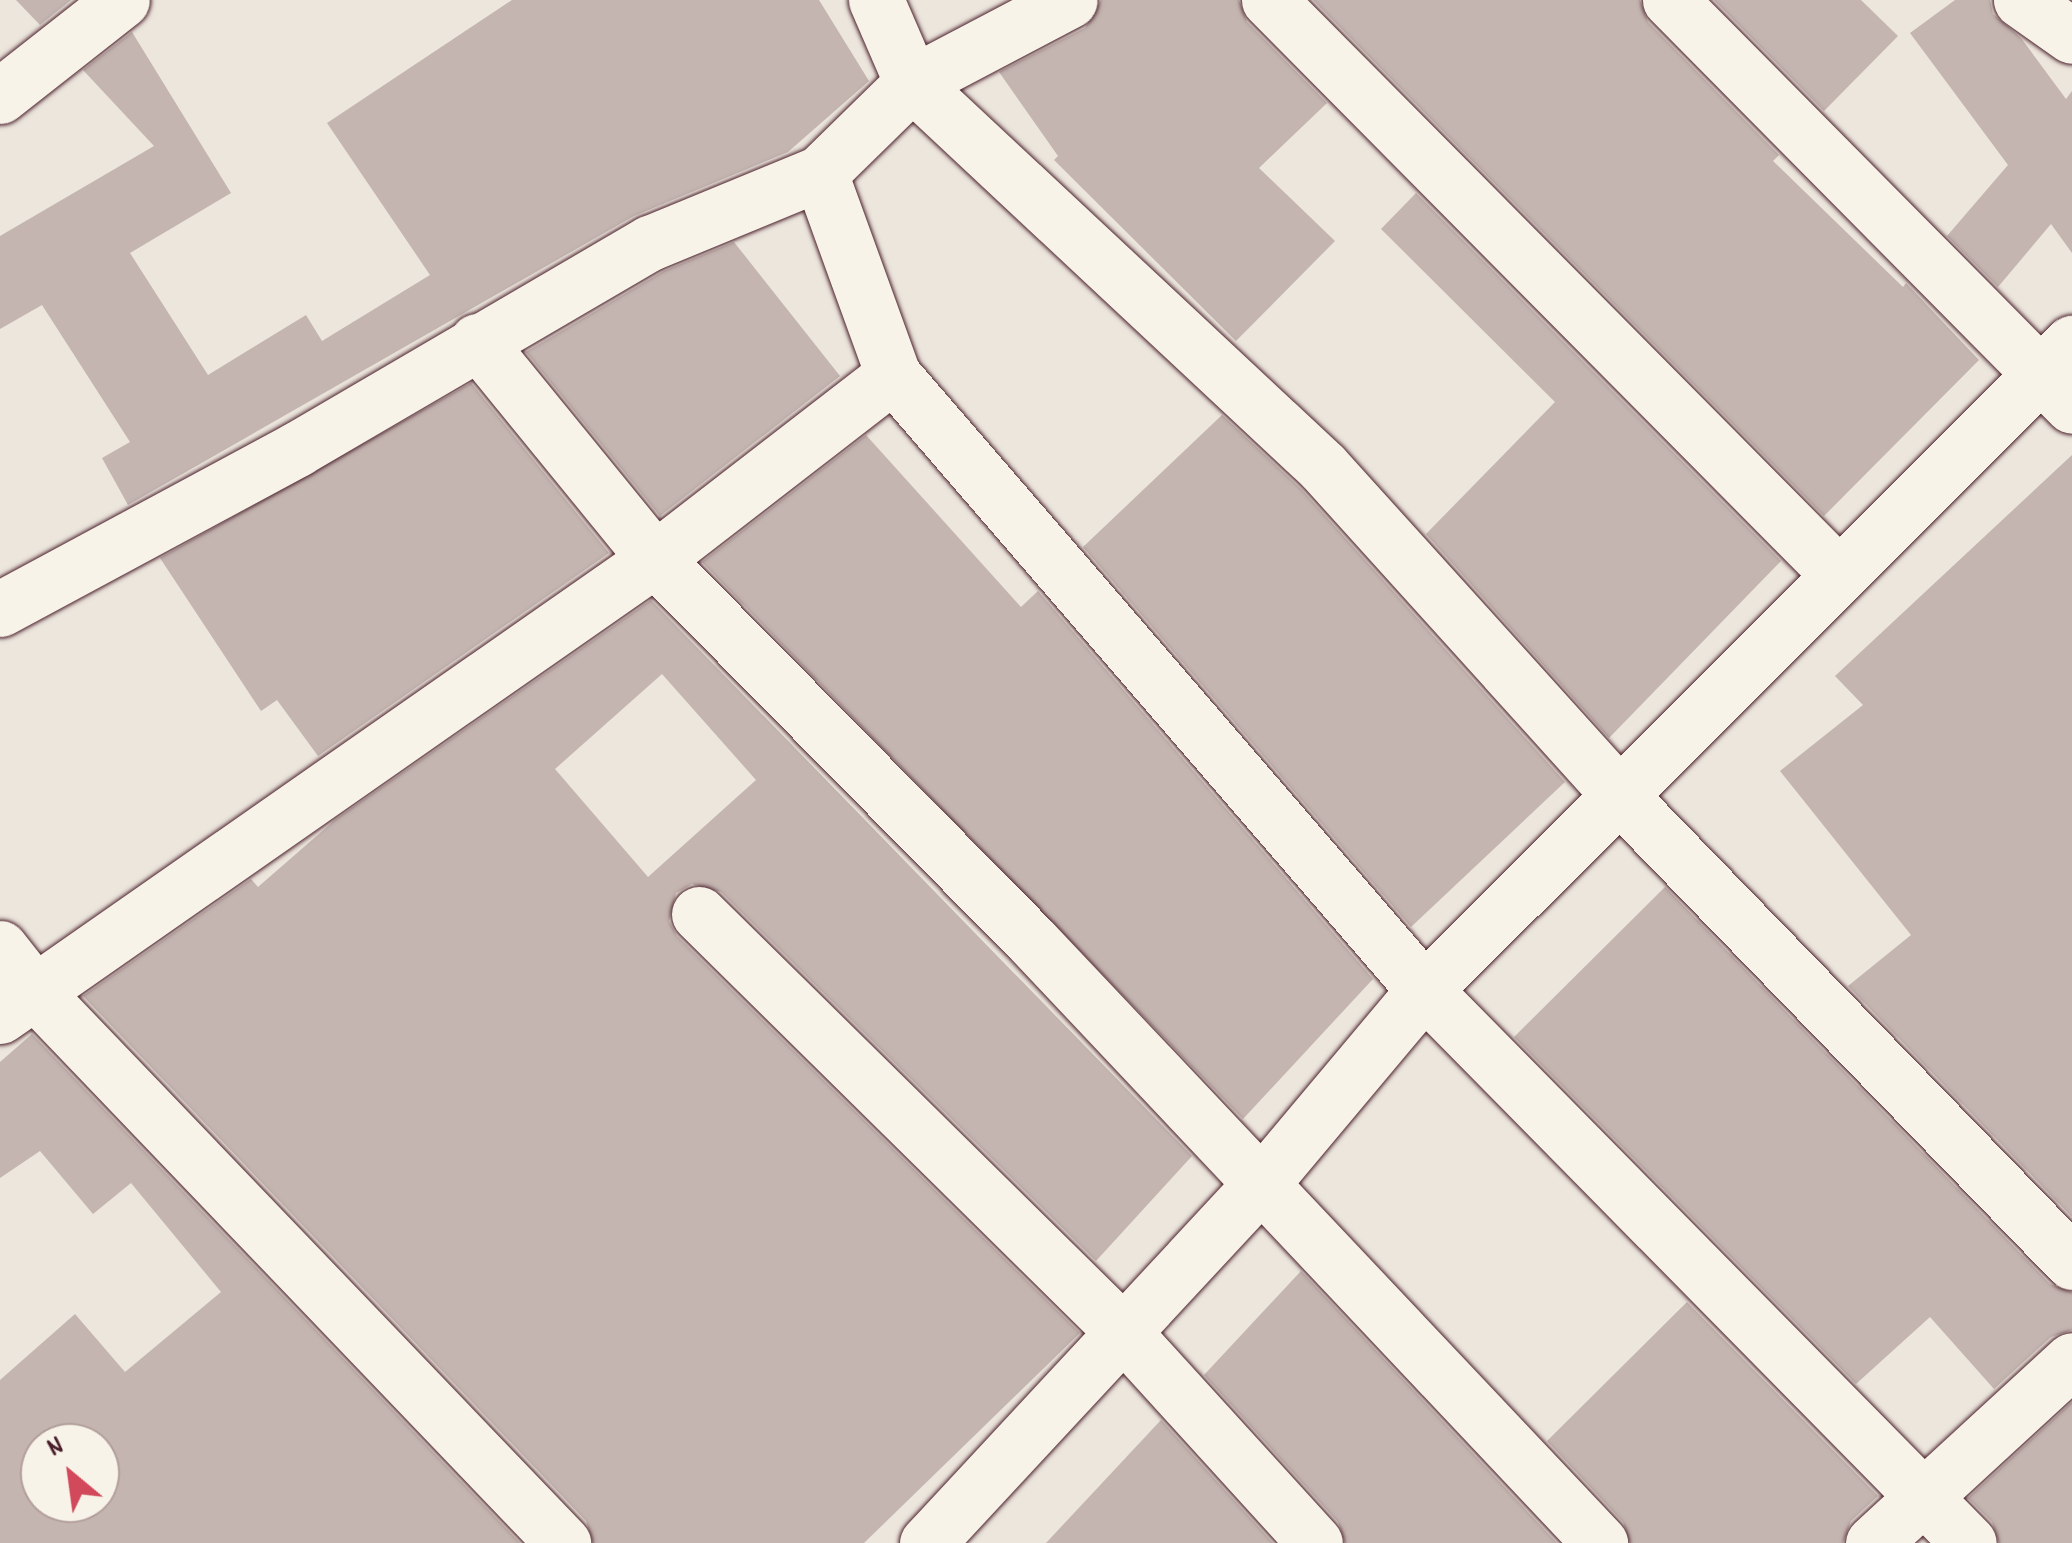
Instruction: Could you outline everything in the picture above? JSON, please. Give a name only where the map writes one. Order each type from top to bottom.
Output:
[{"type":"street","points":[[0,96],[122,0]]},
{"type":"street","points":[[876,0],[912,83],[1324,467],[1618,794],[2072,1262]]},
{"type":"street","points":[[0,608],[296,449],[650,244],[820,173],[912,83],[1070,0]]},
{"type":"street","points":[[1269,0],[1837,574]]},
{"type":"street","points":[[927,1543],[1262,1183],[1424,990],[1837,574],[2062,374],[1670,0]]},
{"type":"street","points":[[2021,0],[2072,36]]},
{"type":"street","points":[[820,173],[893,375],[1424,990],[1969,1543]]},
{"type":"street","points":[[478,341],[655,560],[1262,1183],[1600,1543]]},
{"type":"street","points":[[17,1004],[655,560],[893,375]]},
{"type":"street","points":[[699,914],[1123,1332],[1316,1543]]},
{"type":"street","points":[[0,948],[17,1004],[562,1543]]},
{"type":"street","points":[[1873,1543],[2072,1360]]},
{"type":"building","points":[[16,0],[71,0],[40,25]]},
{"type":"building","points":[[512,0],[819,0],[869,81],[788,152],[634,216],[128,505],[102,458],[130,442],[42,305],[0,329],[0,236],[154,146],[83,70],[132,32],[231,193],[130,253],[208,375],[306,315],[322,341],[430,275],[327,123]]},
{"type":"building","points":[[1101,0],[1239,0],[1247,22],[1327,103],[1259,168],[1335,241],[1236,341],[1054,160],[1058,156],[999,72],[1085,28]]},
{"type":"building","points":[[1313,0],[1640,0],[1648,22],[1779,155],[1773,161],[1903,287],[1906,283],[1979,360],[1824,516]]},
{"type":"building","points":[[1714,0],[1861,0],[1898,36],[1824,111]]},
{"type":"building","points":[[1955,0],[1990,0],[1993,14],[2021,38],[2066,99],[2072,91],[2072,253],[2051,224],[1998,287],[1947,236],[2008,165],[1910,33]]},
{"type":"building","points":[[1416,193],[1781,561],[1609,738],[1426,534],[1555,402],[1381,229]]},
{"type":"building","points":[[734,242],[840,376],[660,516],[526,352],[664,271]]},
{"type":"building","points":[[471,383],[609,553],[318,756],[277,700],[261,711],[160,558]]},
{"type":"building","points":[[1222,415],[1301,489],[1565,782],[1411,927],[1083,547]]},
{"type":"building","points":[[866,435],[1021,607],[1038,591],[1373,979],[1243,1119],[702,562]]},
{"type":"building","points":[[2072,455],[2072,1217],[1848,986],[1911,935],[1780,771],[1863,705],[1835,676]]},
{"type":"building","points":[[651,600],[1192,1156],[1096,1261],[721,892],[692,884],[676,893],[669,921],[677,936],[1080,1333],[864,1543],[593,1543],[586,1521],[83,996],[251,879],[258,887],[336,819]],"holes":[[[662,674],[756,780],[648,877],[555,769]]]},
{"type":"building","points":[[1665,887],[2050,1284],[2072,1292],[2072,1330],[2051,1337],[1994,1389],[1930,1317],[1856,1384],[1514,1037]]},
{"type":"building","points":[[32,1034],[520,1543],[0,1543],[0,1380],[75,1314],[125,1372],[221,1292],[131,1183],[93,1214],[40,1151],[0,1178],[0,1062]]},
{"type":"building","points":[[1301,1271],[1557,1543],[1345,1543],[1338,1522],[1204,1375]]},
{"type":"building","points":[[1687,1302],[1878,1496],[1851,1521],[1843,1543],[1630,1543],[1623,1522],[1547,1441]]},
{"type":"building","points":[[2072,1402],[2072,1543],[1999,1543],[1992,1522],[1968,1498]]},
{"type":"building","points":[[1161,1420],[1273,1543],[1046,1543]]}]
